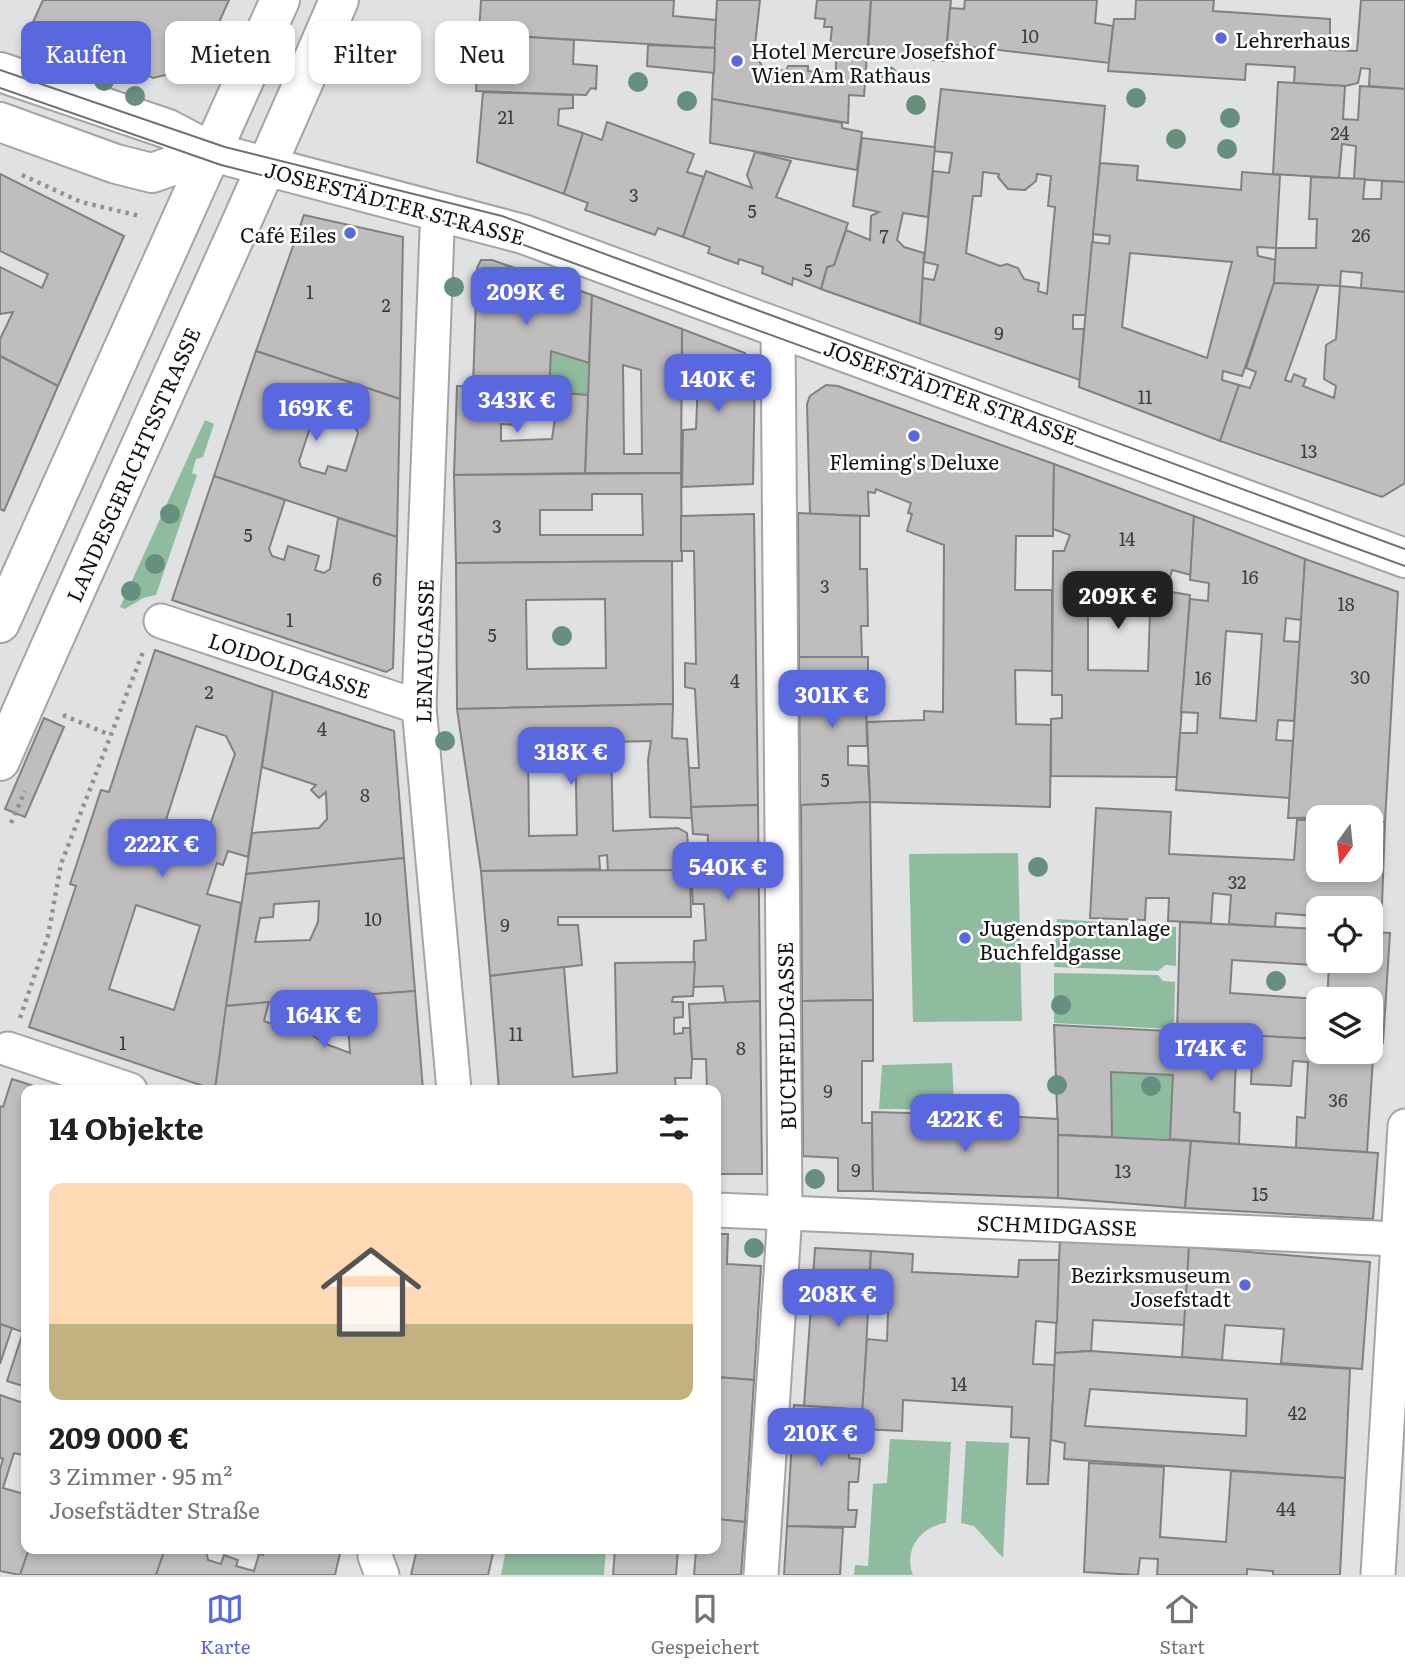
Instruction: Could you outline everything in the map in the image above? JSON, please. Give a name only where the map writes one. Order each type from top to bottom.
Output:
[{"type":"street","points":[[0,623],[280,0]]},
{"type":"street","name":"LANDESGERICHTSSTRASSE","points":[[0,761],[81,574],[266,168],[339,0]]},
{"type":"street","name":"JOSEFSTÄDTER STRASSE","points":[[0,72],[168,130],[212,152],[523,234],[1405,558]]},
{"type":"street","points":[[0,122],[116,164],[152,173],[212,152]]},
{"type":"street","name":"LENAUGASSE","points":[[444,211],[438,231],[419,707],[454,1085]]},
{"type":"street","name":"BUCHFELDGASSE","points":[[761,1575],[785,1213],[778,327]]},
{"type":"street","name":"LOIDOLDGASSE","points":[[161,621],[419,707]]},
{"type":"street","points":[[8,1049],[115,1085]]},
{"type":"street","points":[[1378,1575],[1399,1361],[1399,1239],[1405,1126]]},
{"type":"street","name":"SCHMIDGASSE","points":[[721,1210],[1399,1239]]},
{"type":"street","points":[[375,1554],[382,1575]]},
{"type":"path","points":[[19,173],[81,202],[140,216]]},
{"type":"path","points":[[8,1049],[48,936],[61,864],[142,654],[161,621]]},
{"type":"path","points":[[54,723],[58,714],[110,735]]},
{"type":"green space","points":[[551,351],[589,363],[588,395],[549,392]]},
{"type":"green space","points":[[205,420],[214,424],[203,457],[196,459],[192,473],[197,475],[156,595],[143,598],[125,609],[120,607]]},
{"type":"green space","name":"Jugendsportanlage Buchfeldgasse","points":[[1018,853],[1022,1021],[913,1022],[909,854]]},
{"type":"green space","points":[[1057,919],[1176,927],[1176,966],[1165,965],[1158,971],[1054,967]]},
{"type":"green space","points":[[1054,973],[1158,975],[1163,981],[1175,982],[1174,1029],[1054,1023]]},
{"type":"green space","points":[[952,1063],[954,1103],[937,1102],[938,1109],[879,1109],[882,1065]]},
{"type":"green space","points":[[1111,1072],[1173,1075],[1170,1139],[1112,1137]]},
{"type":"green space","points":[[890,1439],[951,1442],[946,1523],[929,1529],[916,1541],[910,1557],[913,1575],[854,1575],[855,1565],[868,1566],[873,1484],[887,1483]]},
{"type":"green space","points":[[966,1441],[1009,1443],[1003,1558],[974,1526],[961,1523]]},
{"type":"green space","points":[[505,1554],[606,1554],[604,1575],[501,1575]]},
{"type":"building","points":[[43,0],[229,0],[220,21],[165,21],[165,75],[153,78],[151,21],[33,21]]},
{"type":"building","points":[[481,0],[674,0],[673,16],[716,20],[715,48],[529,37],[529,21],[480,21]]},
{"type":"building","name":"Hotel Mercure Josefshof Wien Am Rathaus","points":[[717,0],[760,0],[754,54],[763,67],[786,71],[788,66],[808,66],[808,71],[836,73],[836,57],[829,56],[832,27],[824,27],[825,19],[815,18],[817,0],[871,0],[864,96],[849,95],[848,123],[712,99]]},
{"type":"building","points":[[871,0],[951,0],[945,61],[868,55]]},
{"type":"building","points":[[965,0],[1097,0],[1095,23],[1113,26],[1109,63],[947,44],[950,8],[964,9]]},
{"type":"building","name":"Lehrerhaus","points":[[1136,0],[1214,0],[1213,11],[1330,19],[1330,50],[1357,51],[1361,0],[1405,0],[1405,89],[1369,86],[1370,69],[1361,68],[1358,83],[1345,86],[1294,83],[1295,67],[1246,64],[1245,80],[1108,71],[1114,19],[1135,19]]},
{"type":"building","points":[[529,37],[574,40],[573,64],[597,66],[596,89],[591,88],[586,95],[476,91],[476,84],[529,84]]},
{"type":"building","points":[[648,45],[715,48],[714,73],[647,66]]},
{"type":"building","points":[[1278,82],[1345,86],[1343,119],[1358,120],[1360,86],[1405,89],[1405,182],[1354,179],[1356,146],[1342,144],[1339,178],[1273,174]]},
{"type":"building","points":[[941,89],[1105,106],[1086,315],[1073,315],[1073,329],[1084,329],[1080,380],[920,324],[922,278],[934,280],[938,265],[924,262],[933,171],[949,173],[952,153],[934,151]],"holes":[[[983,172],[999,174],[998,177],[1008,189],[1025,190],[1036,181],[1037,174],[1051,176],[1048,206],[1055,207],[1047,294],[1038,291],[1039,283],[1024,279],[1018,268],[1007,264],[1000,266],[966,253],[973,196],[981,196]]]},
{"type":"building","points":[[483,92],[573,95],[573,108],[559,109],[558,125],[583,133],[564,194],[477,162]]},
{"type":"building","points":[[712,99],[842,123],[842,128],[862,132],[857,170],[710,143]]},
{"type":"building","points":[[607,122],[694,154],[687,172],[704,177],[683,237],[658,228],[655,235],[585,210],[588,203],[564,194],[583,133],[602,140]]},
{"type":"building","points":[[862,138],[935,147],[928,217],[903,213],[897,240],[904,247],[924,253],[920,324],[821,289],[827,267],[834,265],[846,230],[870,240],[871,216],[879,212],[853,206]]},
{"type":"building","points":[[755,152],[791,161],[776,197],[848,223],[834,265],[827,267],[821,289],[793,278],[792,285],[762,273],[763,267],[739,259],[738,264],[708,253],[710,247],[683,237],[706,171],[752,188],[747,175]]},
{"type":"building","points":[[1100,163],[1138,166],[1137,180],[1241,190],[1242,172],[1280,175],[1276,248],[1257,247],[1258,256],[1276,260],[1274,283],[1242,376],[1223,371],[1222,380],[1239,385],[1220,441],[1079,387],[1092,242],[1109,244],[1110,236],[1093,234]],"holes":[[[1130,253],[1232,262],[1207,358],[1122,327]]]},
{"type":"building","points":[[0,174],[124,236],[58,386],[0,356],[0,339],[13,312],[0,314],[0,267],[42,288],[48,274],[0,251]]},
{"type":"building","points":[[1311,177],[1365,179],[1363,199],[1381,199],[1382,181],[1405,182],[1405,292],[1361,288],[1362,273],[1341,271],[1340,286],[1274,283],[1276,248],[1316,248],[1317,219],[1309,219]]},
{"type":"building","points":[[304,215],[403,237],[400,399],[256,351]]},
{"type":"building","points":[[481,260],[492,260],[592,295],[589,363],[551,351],[549,392],[473,386],[477,268]]},
{"type":"building","points":[[1274,283],[1319,285],[1285,380],[1291,382],[1294,374],[1306,379],[1303,386],[1334,398],[1336,386],[1324,379],[1326,345],[1336,339],[1340,286],[1405,292],[1405,483],[1382,497],[1220,441],[1239,385],[1250,388],[1256,372],[1246,368]]},
{"type":"building","points":[[592,295],[682,329],[681,473],[585,473]],"holes":[[[623,365],[641,370],[642,454],[624,454]]]},
{"type":"building","points":[[682,329],[745,353],[755,370],[753,484],[682,487],[683,430],[696,429],[697,395],[692,389],[682,390]]},
{"type":"building","points":[[256,351],[400,399],[397,537],[214,476]],"holes":[[[319,414],[344,425],[345,422],[354,425],[358,433],[346,471],[328,466],[325,474],[301,467],[299,461],[314,416]]]},
{"type":"building","points":[[0,356],[58,386],[4,511],[0,509]]},
{"type":"building","points":[[826,385],[838,386],[1054,464],[1053,536],[1016,536],[1015,590],[1052,590],[1052,671],[1015,670],[1016,724],[1051,725],[1050,807],[870,802],[867,722],[924,720],[924,711],[943,712],[944,545],[907,531],[912,514],[908,513],[911,503],[876,489],[875,493],[868,492],[869,516],[810,514],[807,404],[810,396]]},
{"type":"building","points":[[457,386],[504,388],[504,396],[519,397],[519,405],[526,410],[524,418],[516,425],[501,424],[501,441],[552,439],[555,418],[548,416],[549,392],[588,395],[585,473],[454,475]]},
{"type":"building","points":[[1054,464],[1194,516],[1191,575],[1172,570],[1168,585],[1172,592],[1190,595],[1177,777],[1051,776],[1051,719],[1062,718],[1062,695],[1052,695],[1053,551],[1064,551],[1070,535],[1053,529]],"holes":[[[1088,590],[1150,612],[1148,671],[1088,670]]]},
{"type":"building","points":[[681,473],[682,561],[456,563],[454,475]],"holes":[[[592,494],[642,494],[643,535],[540,535],[540,510],[592,510]]]},
{"type":"building","points":[[214,476],[285,500],[269,549],[272,556],[284,560],[288,546],[319,556],[315,570],[324,573],[330,569],[338,518],[397,537],[393,668],[386,672],[172,600]]},
{"type":"building","points":[[798,513],[860,516],[860,569],[867,569],[868,626],[861,626],[862,657],[799,657]]},
{"type":"building","points":[[754,514],[758,805],[691,807],[688,768],[699,768],[695,689],[685,687],[685,663],[696,664],[694,551],[681,551],[681,516]]},
{"type":"building","points":[[1194,516],[1305,559],[1302,620],[1286,618],[1284,641],[1300,642],[1294,721],[1278,720],[1276,740],[1293,741],[1290,798],[1176,790],[1180,733],[1197,733],[1198,713],[1181,712],[1190,599],[1208,601],[1209,583],[1190,580]],"holes":[[[1226,631],[1262,634],[1256,721],[1220,718]]]},
{"type":"building","points":[[1305,559],[1398,592],[1385,822],[1383,805],[1306,805],[1306,818],[1288,818]]},
{"type":"building","points":[[672,561],[673,704],[457,709],[456,563]],"holes":[[[605,599],[606,668],[527,669],[526,600]]]},
{"type":"building","points":[[155,650],[273,691],[248,857],[228,851],[223,865],[217,863],[207,894],[241,903],[216,1085],[200,1085],[29,1027],[76,886],[70,884],[101,790],[109,792]],"holes":[[[196,726],[226,736],[235,754],[206,836],[165,823]],[[136,905],[200,926],[174,1010],[109,989]]]},
{"type":"building","points":[[799,657],[868,657],[868,695],[854,695],[856,702],[866,702],[867,746],[848,746],[848,765],[868,766],[870,802],[800,805]]},
{"type":"building","points":[[273,691],[394,731],[404,858],[246,874],[252,833],[319,828],[327,819],[326,792],[319,798],[311,790],[316,785],[262,767]]},
{"type":"building","points":[[673,704],[672,738],[687,739],[692,818],[650,817],[648,760],[651,741],[611,742],[613,831],[678,828],[687,833],[690,870],[608,871],[607,855],[599,856],[600,869],[481,871],[457,709]],"holes":[[[528,739],[575,739],[577,835],[529,836]]]},
{"type":"building","points":[[44,718],[64,727],[25,817],[5,809]]},
{"type":"building","points":[[870,802],[873,1000],[802,1001],[801,805]]},
{"type":"building","points":[[758,805],[760,1001],[726,1004],[723,986],[693,987],[694,941],[706,940],[704,904],[693,904],[690,860],[707,860],[708,835],[693,834],[691,807]]},
{"type":"building","points":[[1096,808],[1171,812],[1169,854],[1294,860],[1297,820],[1306,820],[1306,882],[1383,882],[1382,896],[1306,896],[1306,915],[1276,913],[1275,927],[1229,924],[1231,895],[1213,893],[1211,923],[1168,921],[1169,898],[1146,898],[1145,920],[1090,918]]},
{"type":"building","points":[[1383,822],[1385,822],[1383,878]]},
{"type":"building","points":[[404,858],[415,991],[226,1006],[246,874]],"holes":[[[319,901],[318,922],[310,940],[255,942],[260,918],[273,917],[274,904]]]},
{"type":"building","points":[[690,870],[691,917],[558,917],[558,925],[578,925],[582,965],[490,976],[481,871]]},
{"type":"building","points":[[1180,922],[1306,928],[1306,965],[1232,960],[1230,993],[1306,998],[1306,1038],[1177,1032]]},
{"type":"building","points":[[1383,933],[1390,933],[1383,1043],[1383,987],[1328,987],[1329,973],[1383,973]]},
{"type":"building","points":[[695,962],[693,996],[673,997],[672,1002],[683,1002],[683,1017],[674,1018],[674,1034],[683,1033],[683,1028],[690,1028],[691,1078],[675,1078],[676,1085],[499,1085],[490,976],[564,967],[573,1077],[617,1073],[615,963]]},
{"type":"building","points":[[415,991],[423,1085],[216,1085],[226,1006],[269,1002],[264,1021],[281,1028],[301,1028],[326,1044],[350,1053],[346,996]]},
{"type":"building","points":[[873,1000],[873,1061],[862,1061],[862,1123],[872,1123],[873,1191],[838,1191],[838,1158],[803,1156],[802,1001]]},
{"type":"building","points":[[760,1001],[762,1174],[721,1174],[721,1085],[707,1085],[706,1059],[692,1059],[689,1004]]},
{"type":"building","points":[[1054,1025],[1306,1038],[1306,1062],[1293,1061],[1291,1086],[1251,1084],[1252,1057],[1236,1056],[1234,1112],[1240,1113],[1239,1144],[1170,1139],[1173,1075],[1111,1072],[1112,1137],[1058,1135]]},
{"type":"building","points":[[1308,1064],[1373,1064],[1367,1152],[1296,1148],[1297,1117],[1305,1118]]},
{"type":"building","points":[[12,1079],[31,1085],[21,1085],[21,1331],[0,1324],[0,1106],[3,1107]]},
{"type":"building","points":[[944,1108],[987,1109],[987,1115],[1058,1119],[1058,1198],[873,1191],[872,1112],[944,1114]]},
{"type":"building","points":[[1058,1135],[1191,1141],[1185,1208],[1058,1198]]},
{"type":"building","points":[[1191,1141],[1378,1153],[1373,1219],[1185,1208]]},
{"type":"building","points":[[721,1234],[728,1234],[727,1264],[761,1266],[754,1380],[721,1377]]},
{"type":"building","points":[[1060,1239],[1189,1247],[1185,1325],[1093,1320],[1091,1351],[1055,1353]]},
{"type":"building","points":[[1189,1247],[1370,1262],[1362,1369],[1281,1363],[1284,1329],[1225,1325],[1222,1360],[1182,1357]]},
{"type":"building","points":[[815,1248],[871,1251],[863,1410],[804,1406]]},
{"type":"building","points":[[871,1251],[913,1254],[912,1272],[1018,1277],[1019,1260],[1059,1260],[1057,1323],[1036,1321],[1033,1364],[1055,1365],[1048,1484],[1027,1484],[1029,1438],[1011,1437],[1012,1407],[903,1400],[902,1431],[861,1429],[867,1339],[887,1341],[888,1312],[868,1311]]},
{"type":"building","points":[[0,1324],[12,1328],[0,1364]]},
{"type":"building","points":[[21,1338],[21,1385],[7,1381]]},
{"type":"building","points":[[1091,1351],[1350,1369],[1345,1478],[1064,1459],[1065,1443],[1051,1440],[1055,1353]],"holes":[[[1090,1389],[1247,1399],[1246,1436],[1085,1426]]]},
{"type":"building","points":[[721,1377],[754,1380],[745,1522],[721,1520]]},
{"type":"building","points":[[0,1395],[21,1402],[21,1455],[14,1453],[3,1488],[21,1493],[21,1554],[27,1554],[20,1575],[0,1571],[0,1469],[3,1459],[0,1458]]},
{"type":"building","points":[[794,1405],[851,1409],[849,1458],[860,1459],[858,1482],[849,1482],[848,1510],[857,1510],[855,1527],[787,1526]]},
{"type":"building","points":[[1089,1463],[1164,1467],[1160,1537],[1226,1542],[1231,1471],[1345,1478],[1340,1575],[1273,1575],[1273,1571],[1247,1569],[1247,1575],[1157,1575],[1158,1559],[1140,1558],[1138,1575],[1084,1572]]},
{"type":"building","points":[[721,1520],[745,1522],[741,1575],[694,1575],[696,1554],[721,1554]]},
{"type":"building","points":[[787,1526],[843,1528],[840,1575],[784,1575]]},
{"type":"building","points":[[27,1554],[163,1554],[156,1575],[20,1575]]},
{"type":"building","points":[[163,1554],[207,1554],[208,1560],[221,1564],[224,1555],[238,1560],[236,1566],[254,1571],[259,1554],[340,1554],[335,1575],[156,1575]]},
{"type":"building","points":[[416,1554],[493,1554],[488,1575],[411,1575]]},
{"type":"building","points":[[615,1554],[678,1554],[676,1575],[613,1575]]},
{"type":"tram line","points":[[0,70],[225,147],[502,216],[1405,549]]},
{"type":"tram line","points":[[0,88],[221,165],[491,233],[1405,566]]},
{"type":"place","name":"Lehrerhaus","points":[[1221,38]]},
{"type":"place","name":"Hotel Mercure Josefshof Wien Am Rathaus","points":[[737,61]]},
{"type":"place","name":"Café Eiles","points":[[350,233]]},
{"type":"place","name":"Fleming's Deluxe","points":[[914,436]]},
{"type":"place","name":"Jugendsportanlage Buchfeldgasse","points":[[965,938]]},
{"type":"place","name":"Bezirksmuseum Josefstadt","points":[[1245,1285]]}]
